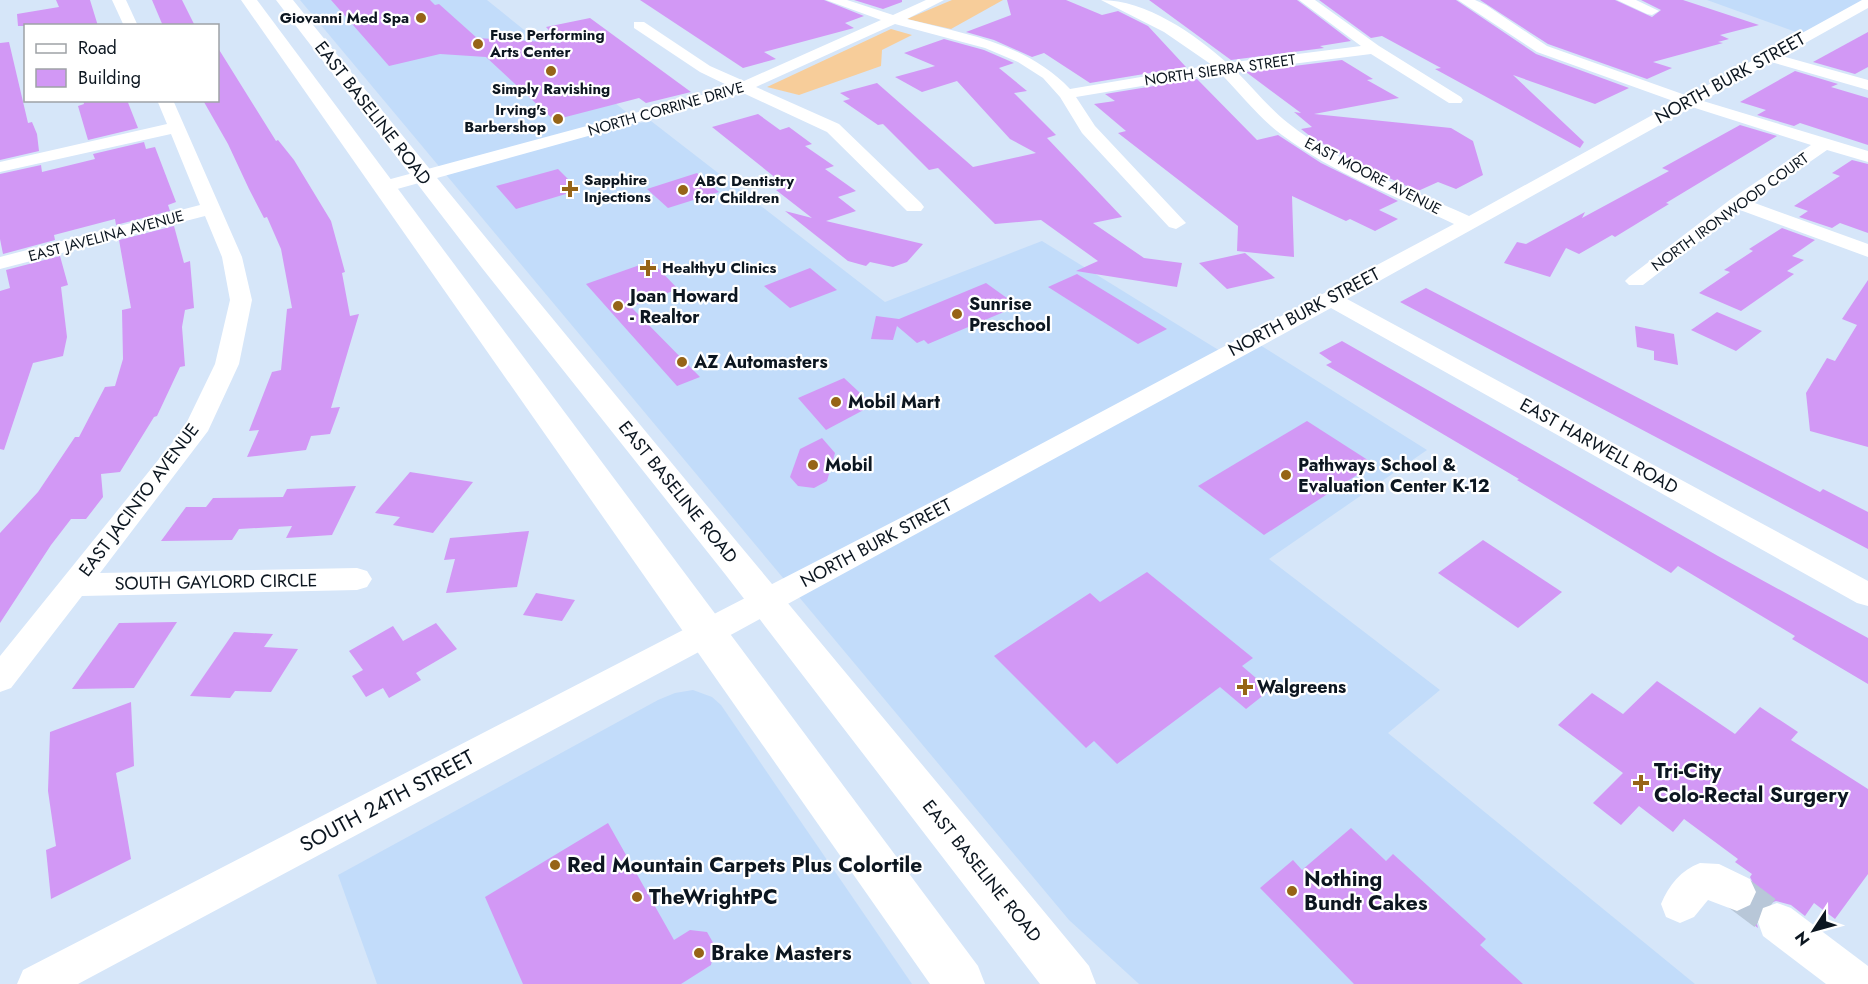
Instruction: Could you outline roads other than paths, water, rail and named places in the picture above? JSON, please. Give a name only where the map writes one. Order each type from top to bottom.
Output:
[{"type":"main road","name":"EAST BASELINE ROAD","points":[[249,0],[382,187],[737,618],[1071,984]]},
{"type":"main road","name":"EAST BASELINE ROAD","points":[[284,0],[423,176],[737,618],[960,984]]},
{"type":"street","points":[[119,0],[130,24]]},
{"type":"street","points":[[833,0],[895,20],[990,45],[1023,59],[1048,75],[1066,94],[1088,129],[1176,223]]},
{"type":"street","name":"NORTH CORRINE DRIVE","points":[[382,187],[744,88],[938,0]]},
{"type":"street","name":"EAST MOORE AVENUE","points":[[1108,0],[1157,20],[1224,68],[1263,110],[1290,133],[1329,156],[1468,223]]},
{"type":"street","points":[[1306,0],[1374,49],[1455,100]]},
{"type":"street","points":[[1465,0],[1482,8],[1542,49],[1688,101],[1868,157]]},
{"type":"street","points":[[1624,0],[1652,12]]},
{"type":"street","name":"NORTH BURK STREET","points":[[737,618],[1468,223],[1868,2]]},
{"type":"street","points":[[1837,19],[1858,24]]},
{"type":"street","points":[[639,25],[691,61],[744,88],[833,128],[849,141],[914,207]]},
{"type":"street","name":"NORTH SIERRA STREET","points":[[1066,94],[1224,68],[1374,49]]},
{"type":"street","points":[[1769,57],[1868,85]]},
{"type":"street","name":"EAST JACINTO AVENUE","points":[[0,679],[195,432],[227,364],[241,300],[232,257],[166,102]]},
{"type":"street","points":[[0,167],[178,127]]},
{"type":"street","name":"NORTH IRONWOOD COURT","points":[[1636,282],[1738,203],[1825,143]]},
{"type":"street","points":[[1738,203],[1868,251]]},
{"type":"street","name":"EAST JAVELINA AVENUE","points":[[0,263],[212,208]]},
{"type":"street","name":"EAST HARWELL ROAD","points":[[1329,298],[1868,595]]},
{"type":"street","name":"SOUTH GAYLORD CIRCLE","points":[[74,585],[357,579]]},
{"type":"street","name":"SOUTH 24TH STREET","points":[[37,984],[737,618]]},
{"type":"street","points":[[1680,904],[1700,881],[1719,882],[1737,892]]},
{"type":"street","points":[[1777,922],[1859,984]]},
{"type":"tunnel","points":[[1737,892],[1777,922]]},
{"type":"place","name":"Giovanni Med Spa","points":[[421,18]]},
{"type":"place","name":"Fuse Performing Arts Center","points":[[478,44]]},
{"type":"place","name":"Simply Ravishing","points":[[551,71]]},
{"type":"place","name":"Irving's Barbershop","points":[[558,119]]},
{"type":"place","name":"Sapphire Injections","points":[[570,189]]},
{"type":"place","name":"ABC Dentistry for Children","points":[[683,190]]},
{"type":"place","name":"HealthyU Clinics","points":[[648,268]]},
{"type":"place","name":"Joan Howard - Realtor","points":[[618,306]]},
{"type":"place","name":"Sunrise Preschool","points":[[957,314]]},
{"type":"place","name":"AZ Automasters","points":[[682,362]]},
{"type":"place","name":"Mobil Mart","points":[[836,402]]},
{"type":"place","name":"Mobil","points":[[813,465]]},
{"type":"place","name":"Pathways School & Evaluation Center K-12","points":[[1286,475]]},
{"type":"place","name":"Walgreens","points":[[1245,687]]},
{"type":"place","name":"Tri-City Colo-Rectal Surgery","points":[[1641,783]]},
{"type":"place","name":"Red Mountain Carpets Plus Colortile","points":[[555,865]]},
{"type":"place","name":"Nothing Bundt Cakes","points":[[1292,891]]},
{"type":"place","name":"TheWrightPC","points":[[637,897]]},
{"type":"place","name":"Brake Masters","points":[[699,953]]}]
